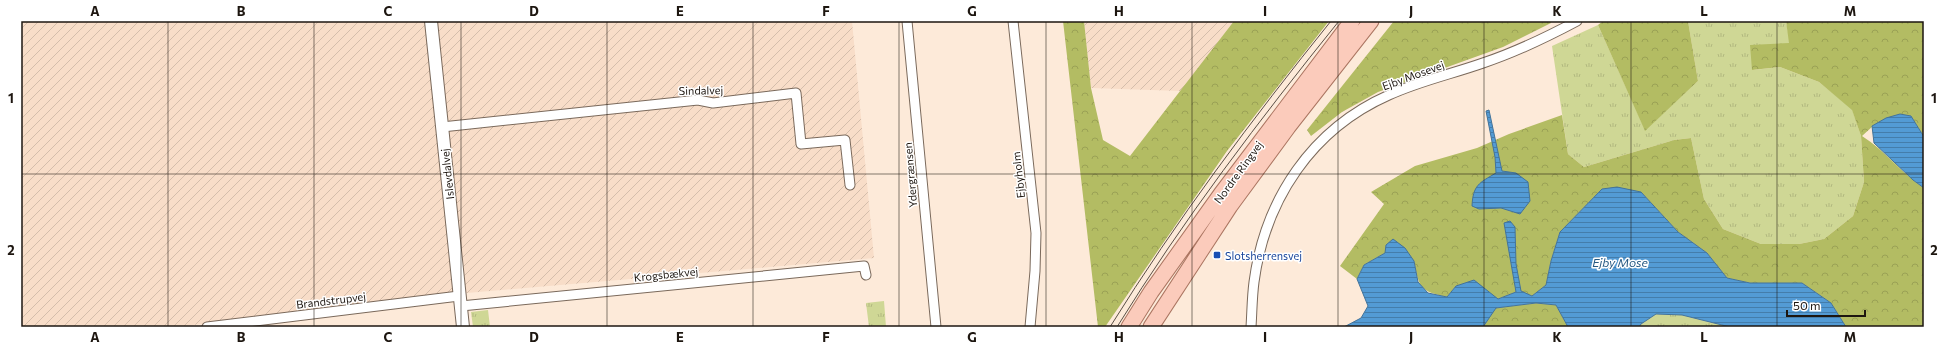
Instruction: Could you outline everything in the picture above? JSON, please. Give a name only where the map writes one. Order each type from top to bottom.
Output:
[{"type":"main road","name":"Nordre Ringvej","points":[[1129,327],[1151,292],[1221,194],[1352,21]]},
{"type":"main road","name":"Nordre Ringvej","points":[[1151,327],[1230,206],[1288,127],[1371,21]]},
{"type":"street","name":"Islevdalvej","points":[[431,21],[463,327]]},
{"type":"street","name":"Ydergrænsen","points":[[907,21],[936,327]]},
{"type":"street","name":"Ejbyholm","points":[[1013,21],[1036,233],[1035,271],[1030,327]]},
{"type":"street","name":"Ejby Mosevej","points":[[1251,327],[1254,282],[1264,239],[1276,205],[1300,163],[1325,137],[1348,117],[1389,95],[1486,62],[1544,39],[1577,21]]},
{"type":"street","name":"Sindalvej","points":[[442,127],[694,100],[713,103],[796,93],[802,144],[845,140],[850,185]]},
{"type":"street","name":"Krogsbækvej","points":[[460,301],[864,266],[866,275]]},
{"type":"street","name":"Brandstrupvej","points":[[207,327],[460,301]]},
{"type":"shaded area","points":[[21,21],[852,21],[874,258],[444,295],[177,327],[21,327]]},
{"type":"shaded area","points":[[1084,21],[1234,21],[1181,91],[1091,88]]},
{"type":"green space","points":[[1063,21],[1084,21],[1091,88],[1103,140],[1130,156],[1234,21],[1329,21],[1227,151],[1105,327],[1098,327]]},
{"type":"green space","points":[[1394,21],[1550,21],[1551,23],[1503,47],[1378,92],[1342,112],[1311,136],[1307,130]]},
{"type":"green space","points":[[1603,21],[1688,21],[1698,81],[1645,131],[1598,25]]},
{"type":"green space","points":[[1688,21],[1786,21],[1790,43],[1753,70],[1780,67],[1819,82],[1852,109],[1861,136],[1864,182],[1853,216],[1824,239],[1799,244],[1761,244],[1723,229],[1704,199],[1691,138],[1674,140],[1584,167],[1568,154],[1552,46],[1598,25],[1645,130],[1698,81]]},
{"type":"green space","points":[[1786,21],[1924,21],[1924,137],[1911,116],[1873,126],[1862,136],[1924,188],[1924,327],[1846,327],[1831,303],[1802,283],[1750,283],[1727,278],[1707,253],[1678,232],[1641,192],[1602,189],[1560,232],[1551,261],[1546,285],[1532,296],[1516,292],[1498,299],[1456,286],[1447,297],[1431,293],[1422,287],[1417,277],[1414,261],[1385,253],[1364,265],[1357,279],[1340,266],[1384,204],[1371,192],[1415,166],[1477,148],[1509,134],[1562,115],[1568,154],[1584,167],[1674,140],[1691,138],[1704,199],[1723,229],[1761,244],[1799,244],[1824,239],[1853,216],[1864,182],[1861,136],[1852,110],[1819,82],[1780,67],[1752,70],[1750,45],[1789,43]]},
{"type":"green space","points":[[884,301],[886,327],[869,327],[866,303]]},
{"type":"green space","points":[[1536,303],[1556,305],[1568,327],[1483,327],[1495,308]]},
{"type":"green space","points":[[488,310],[490,327],[473,327],[471,312]]},
{"type":"green space","points":[[1656,314],[1682,315],[1730,327],[1639,327]]},
{"type":"water","points":[[1489,110],[1502,171],[1516,173],[1528,182],[1530,201],[1520,214],[1501,208],[1479,209],[1472,206],[1474,193],[1478,185],[1496,173],[1495,157],[1486,111]]},
{"type":"water","points":[[1900,114],[1911,116],[1924,137],[1924,188],[1913,180],[1874,143],[1872,126],[1886,118]]},
{"type":"water","name":"Ejby Mose","points":[[1617,187],[1641,192],[1678,232],[1707,253],[1727,278],[1750,283],[1802,283],[1831,303],[1846,327],[1730,327],[1682,315],[1656,314],[1639,327],[1568,327],[1556,305],[1536,303],[1496,308],[1483,327],[1344,327],[1361,318],[1368,306],[1357,279],[1364,265],[1385,253],[1386,245],[1393,239],[1405,248],[1414,261],[1418,282],[1428,293],[1447,297],[1456,286],[1474,280],[1498,299],[1516,292],[1504,223],[1510,221],[1515,227],[1516,264],[1521,291],[1532,296],[1546,285],[1551,261],[1560,232],[1602,189]]},
{"type":"tram line","points":[[1110,327],[1135,287],[1188,209],[1272,95],[1331,21]]},
{"type":"tram line","points":[[1117,327],[1142,287],[1195,209],[1280,95],[1339,21]]},
{"type":"place","name":"Slotsherrensvej","points":[[1217,255]]}]
